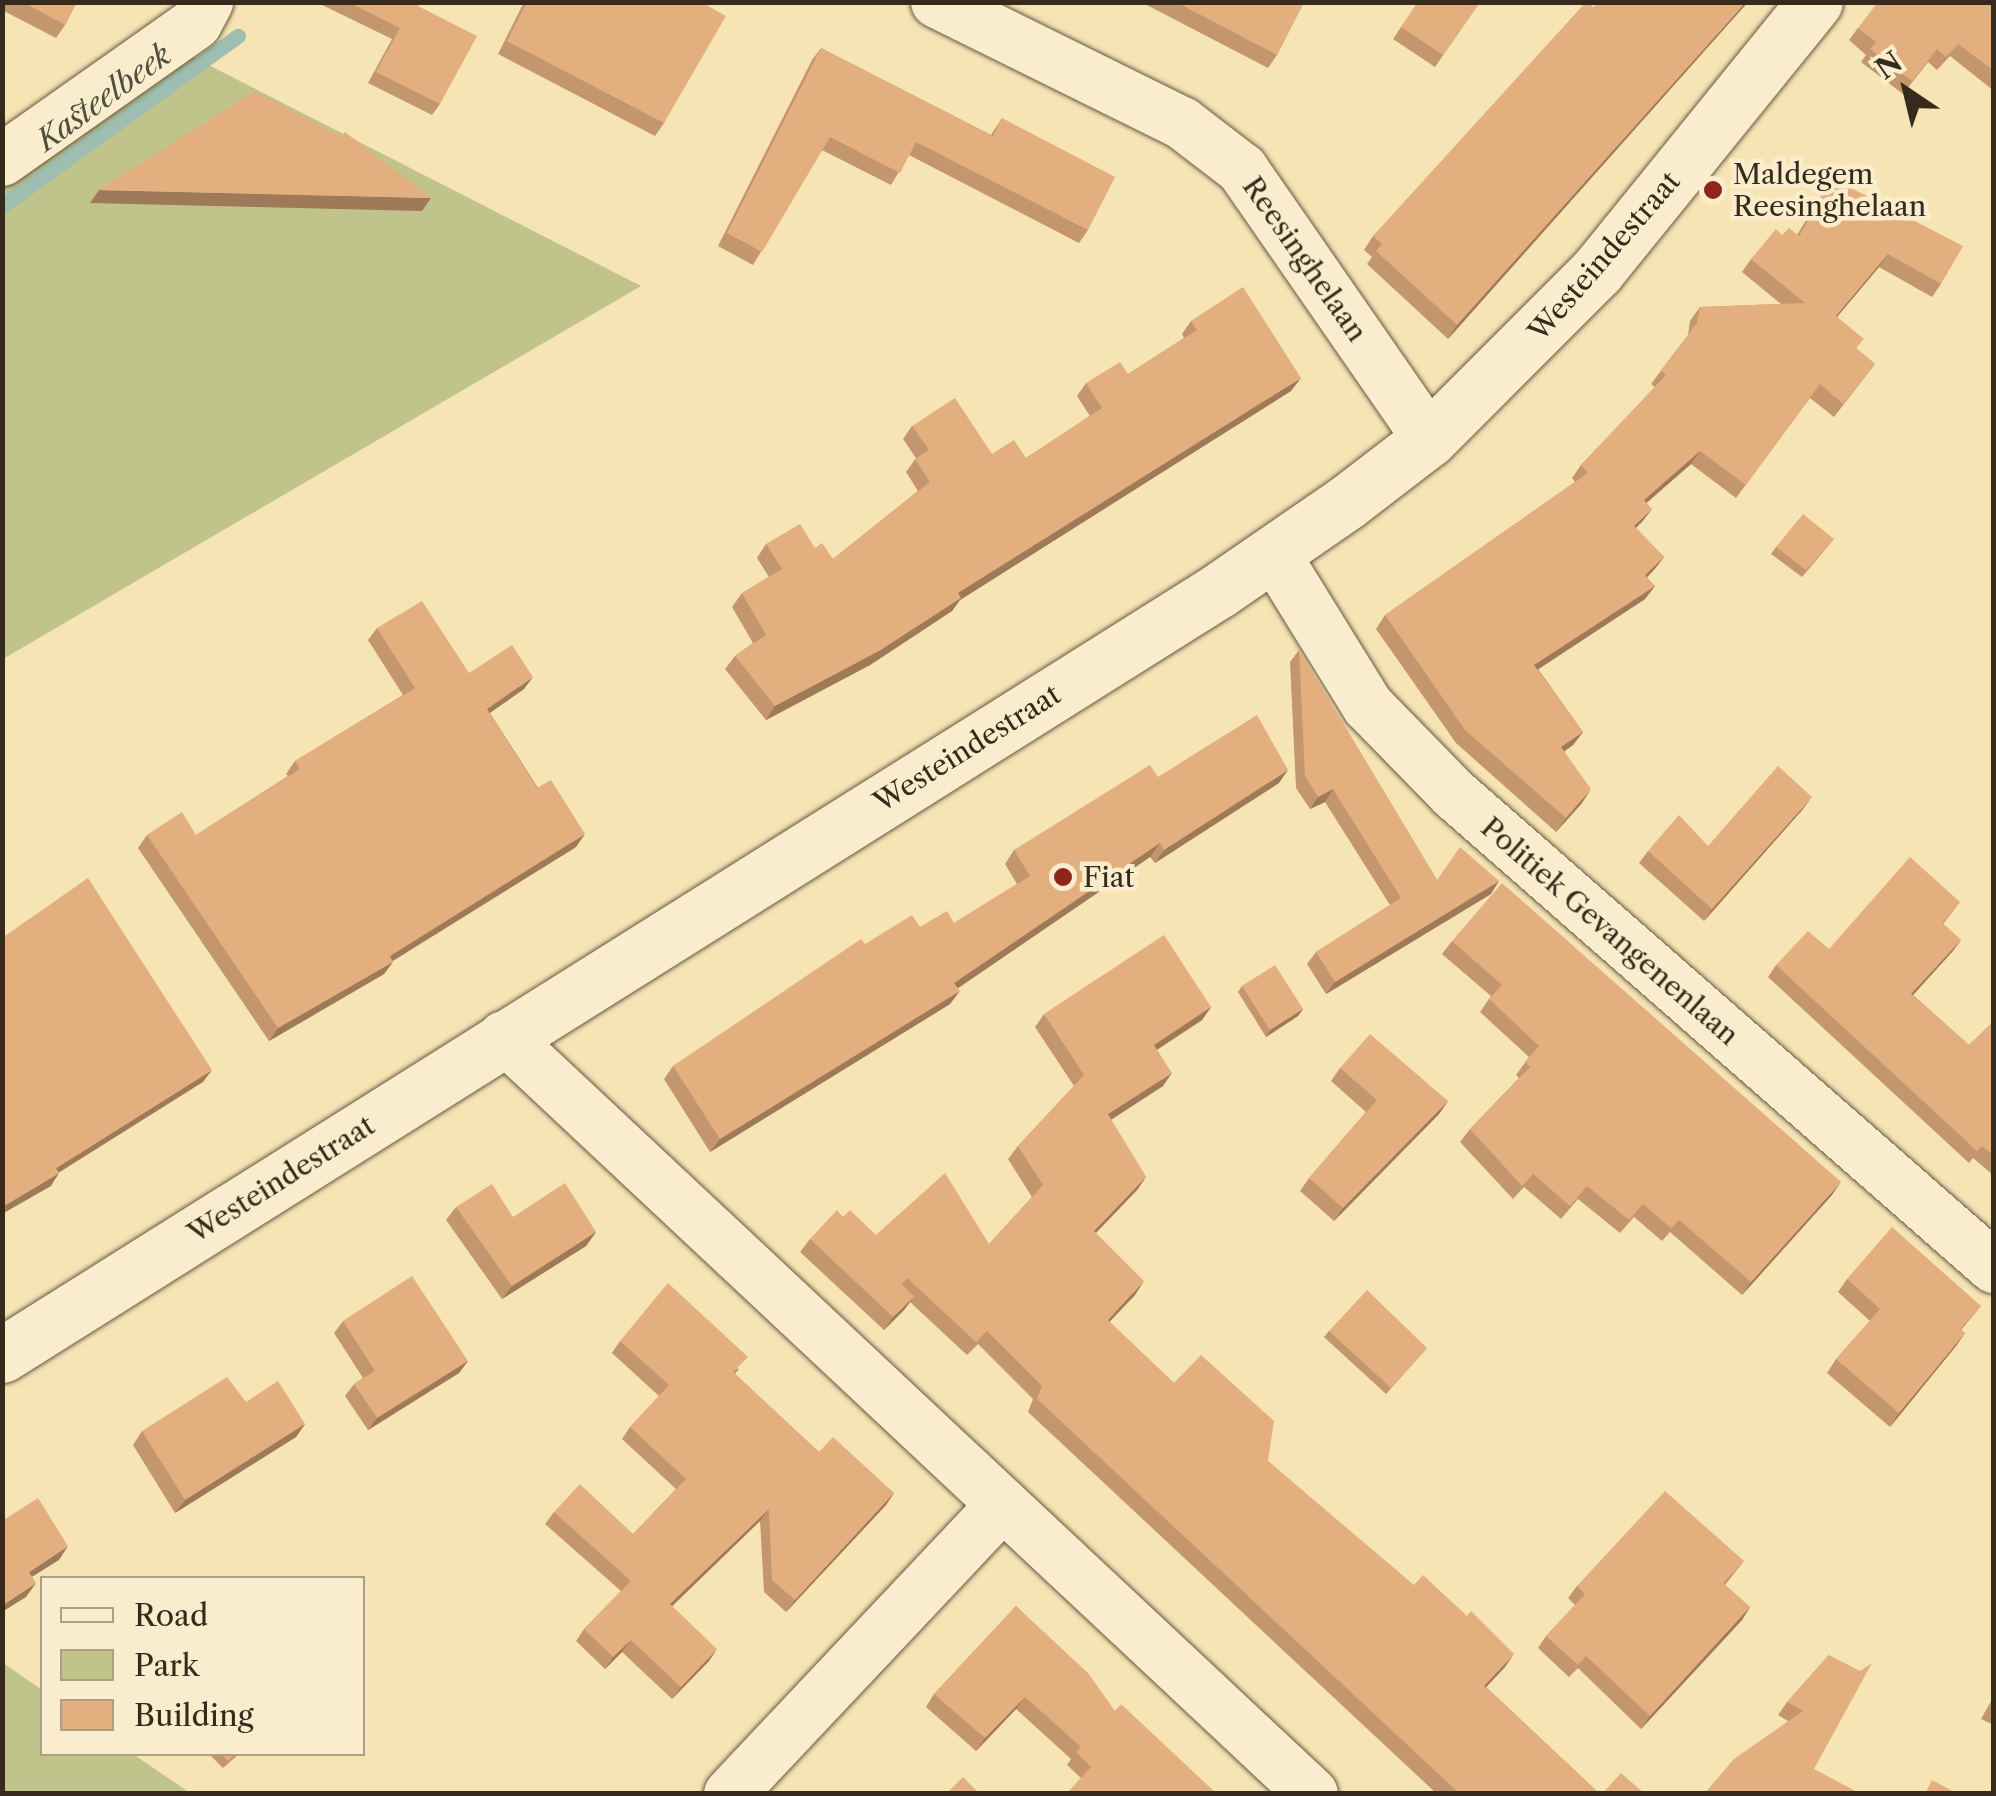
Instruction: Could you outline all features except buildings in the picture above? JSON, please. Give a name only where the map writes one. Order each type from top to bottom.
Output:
[{"type":"street","points":[[2,160],[196,23],[207,2]]},
{"type":"street","name":"Reesinghelaan","points":[[937,2],[1182,124],[1242,170],[1429,439]]},
{"type":"street","name":"Westeindestraat","points":[[2,1356],[1274,554],[1429,439],[1597,271],[1815,2]]},
{"type":"street","name":"Politiek Gevangenenlaan","points":[[1274,554],[1368,706],[1454,794],[1994,1267]]},
{"type":"street","points":[[504,1037],[1312,1794]]},
{"type":"street","points":[[730,1794],[1003,1504]]},
{"type":"green space","points":[[183,52],[641,286],[3,659],[2,184]]},
{"type":"green space","points":[[2,1662],[40,1689],[40,1756],[136,1756],[190,1793],[3,1793]]},
{"type":"waterway","name":"Kasteelbeek","points":[[2,206],[238,36]]},
{"type":"place","name":"Maldegem Reesinghelaan","points":[[1713,190]]},
{"type":"place","name":"Fiat","points":[[1063,877]]}]
